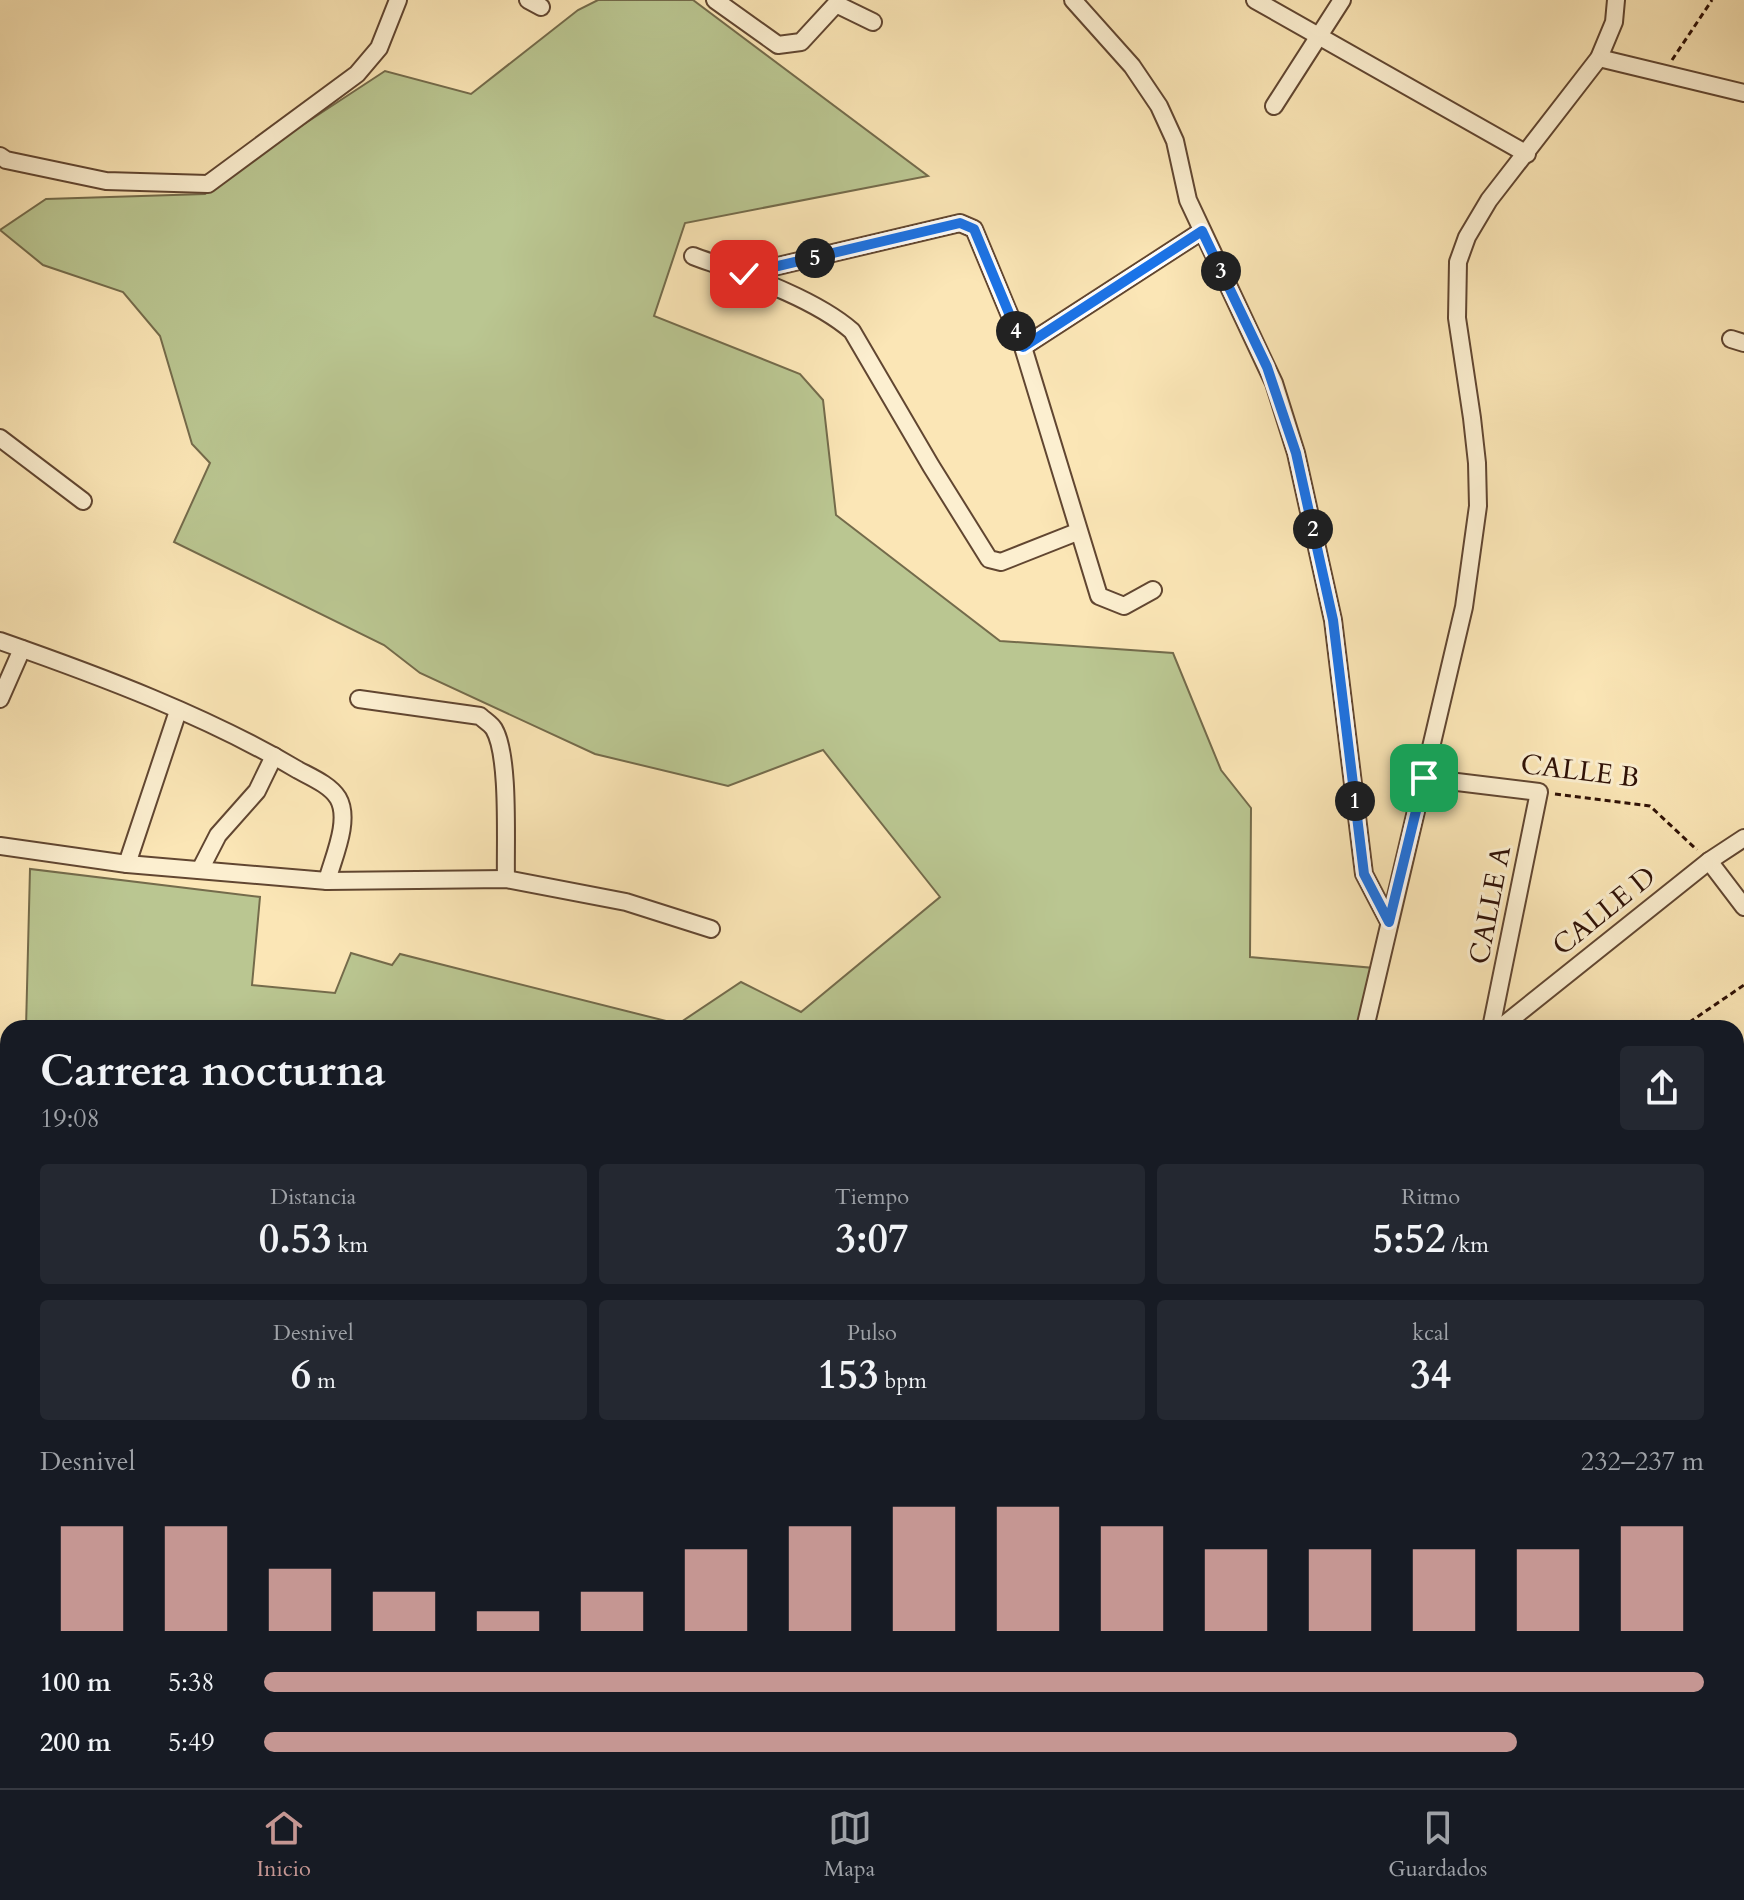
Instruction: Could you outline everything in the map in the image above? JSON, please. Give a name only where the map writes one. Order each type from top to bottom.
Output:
[{"type":"street","points":[[0,156],[6,160],[106,181],[208,184],[357,74],[379,48],[398,0]]},
{"type":"street","points":[[715,0],[778,45],[801,42],[836,4],[873,22]]},
{"type":"street","points":[[1073,0],[1132,66],[1159,106],[1175,141],[1188,200],[1267,367],[1296,453],[1333,620],[1364,874],[1389,922]]},
{"type":"street","points":[[1255,0],[1527,154]]},
{"type":"street","points":[[1274,106],[1342,0]]},
{"type":"street","points":[[1367,1020],[1464,607],[1478,506],[1472,418],[1457,318],[1458,262],[1467,237],[1489,200],[1599,58],[1614,22],[1616,0]]},
{"type":"street","points":[[1599,58],[1744,93]]},
{"type":"street","points":[[744,274],[960,223],[974,229],[1023,347],[1099,596],[1124,606],[1153,590]]},
{"type":"street","points":[[1023,347],[1202,231]]},
{"type":"street","points":[[693,256],[744,274],[809,304],[852,331],[989,559],[1001,562],[1077,532]]},
{"type":"street","points":[[0,438],[83,501]]},
{"type":"street","points":[[0,641],[178,711],[274,756],[326,786],[337,795],[342,807],[342,822],[327,881]]},
{"type":"street","points":[[0,699],[22,649]]},
{"type":"street","points":[[359,699],[480,716],[494,728],[504,784],[506,879]]},
{"type":"street","points":[[127,864],[178,711]]},
{"type":"street","points":[[200,870],[218,835],[257,791],[274,756]]},
{"type":"street","name":"CALLE B","points":[[1424,778],[1539,792]]},
{"type":"street","name":"CALLE A","points":[[1493,1020],[1539,792]]},
{"type":"street","name":"CALLE D","points":[[1510,1020],[1709,861],[1744,838]]},
{"type":"street","points":[[0,846],[127,864],[327,881],[506,879],[626,902],[711,929]]},
{"type":"street","points":[[1709,861],[1744,907]]},
{"type":"path","points":[[1662,74],[1712,0]]},
{"type":"path","name":"CALLE B","points":[[1539,792],[1650,806],[1709,861]]},
{"type":"path","points":[[1693,1020],[1744,985]]},
{"type":"green space","points":[[598,0],[693,0],[928,176],[685,223],[654,316],[800,374],[823,400],[836,515],[1000,641],[1173,653],[1221,770],[1251,808],[1250,957],[1374,968],[1363,1020],[684,1020],[741,982],[801,1012],[940,897],[823,750],[728,786],[595,754],[420,673],[384,645],[174,542],[210,463],[192,444],[160,336],[123,292],[43,265],[0,230],[46,199],[205,194],[385,71],[471,94],[578,10]]},
{"type":"green space","points":[[30,869],[260,897],[252,985],[335,993],[351,953],[392,965],[400,954],[662,1020],[26,1020]]},
{"type":"route","points":[[744,274],[960,223],[967,224],[974,229],[1023,347],[1202,231],[1274,383],[1296,453],[1333,620],[1364,874],[1389,922],[1424,778]]}]
